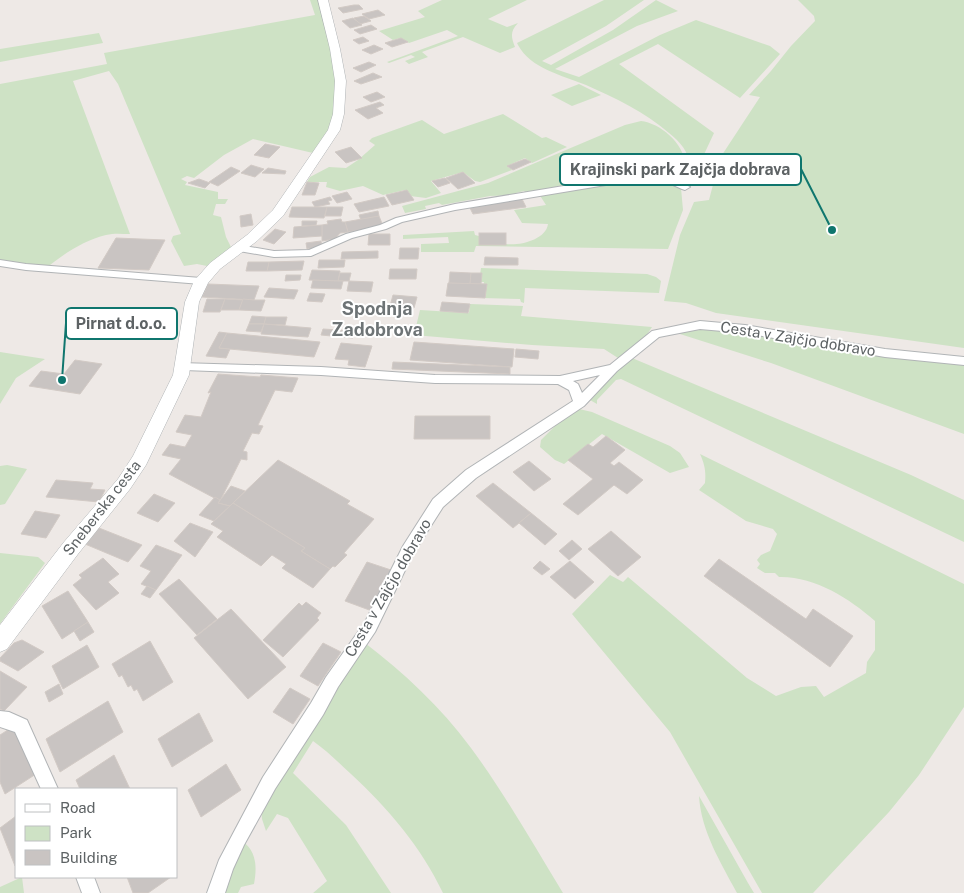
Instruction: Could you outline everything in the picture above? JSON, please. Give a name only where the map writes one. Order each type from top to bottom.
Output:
[{"type":"street","name":"Sneberska cesta","points":[[0,642],[137,465],[174,393],[184,366],[190,308],[201,281],[215,266],[264,228],[278,213],[324,147],[336,124],[340,110],[341,83],[338,61],[323,0]]},
{"type":"street","points":[[239,248],[274,254],[311,253],[349,236],[383,227],[399,220],[455,207],[630,178],[663,177],[685,187]]},
{"type":"street","points":[[0,263],[26,267],[201,281]]},
{"type":"street","name":"Cesta v Zajčjo dobravo","points":[[216,893],[225,866],[269,783],[317,709],[332,682],[370,627],[408,550],[438,503],[472,474],[580,403],[614,368],[656,334],[700,325],[745,329],[885,353],[964,361]]},
{"type":"street","name":"Cesta v Zajčjo dobravo","points":[[184,366],[321,371],[435,379],[560,380],[614,368]]},
{"type":"street","points":[[560,380],[574,387],[580,403]]},
{"type":"street","points":[[0,719],[8,720],[21,726],[50,788]]},
{"type":"street","points":[[208,893],[225,866]]},
{"type":"street","points":[[85,878],[91,893]]},
{"type":"green space","points":[[310,0],[319,0],[334,62],[336,79],[335,110],[331,124],[321,143],[313,153],[253,139],[224,155],[194,178],[187,176],[181,179],[187,182],[185,185],[218,192],[218,199],[228,199],[225,204],[216,204],[213,215],[221,217],[226,237],[231,247],[207,266],[197,264],[184,266],[171,241],[173,236],[181,234],[118,84],[109,71],[73,81],[130,234],[109,234],[90,240],[66,253],[45,269],[0,264],[0,84],[107,64],[104,53],[315,15]]},
{"type":"green space","points":[[442,0],[527,0],[488,19],[507,27],[518,23],[512,34],[515,47],[500,53],[463,37],[422,52],[428,57],[409,64],[405,61],[415,57],[411,55],[389,63],[387,62],[458,36],[447,30],[409,43],[400,38],[393,40],[379,31],[425,17],[418,11]]},
{"type":"green space","points":[[604,0],[644,0],[606,26],[542,61],[551,65],[613,30],[656,0],[678,11],[637,26],[555,69],[579,77],[660,35],[696,20],[770,46],[780,54],[740,98],[658,44],[619,64],[714,133],[700,163],[689,168],[688,157],[684,148],[660,125],[619,100],[539,66],[518,45],[517,43]]},
{"type":"green space","points":[[798,0],[964,0],[964,348],[716,313],[686,303],[664,301],[680,235],[694,202],[709,200],[720,158],[760,97],[749,95],[815,21],[814,16]]},
{"type":"green space","points":[[99,33],[103,43],[0,62],[0,49]]},
{"type":"green space","points":[[579,84],[601,95],[572,106],[551,95]]},
{"type":"green space","points":[[503,114],[542,138],[546,137],[567,147],[532,163],[525,158],[507,166],[512,170],[480,182],[475,181],[463,172],[431,181],[441,193],[426,198],[410,196],[405,190],[383,195],[363,186],[340,191],[326,187],[327,182],[307,182],[310,177],[329,167],[346,168],[358,160],[375,145],[369,141],[372,138],[422,120],[444,134]]},
{"type":"green space","points":[[641,121],[657,126],[665,131],[682,152],[684,169],[663,175],[526,193],[524,191],[516,193],[517,195],[490,196],[442,205],[439,203],[425,206],[426,209],[405,213],[402,206],[488,183],[625,125]],"holes":[[[677,154],[680,165],[567,184],[559,174]]]},
{"type":"green space","points":[[649,177],[662,178],[681,188],[683,210],[668,249],[476,246],[474,252],[421,252],[421,244],[449,243],[448,237],[403,239],[403,235],[474,231],[475,235],[502,243],[524,243],[537,238],[546,230],[548,224],[522,223],[514,210],[546,205],[539,194]]},
{"type":"green space","points":[[481,268],[647,274],[661,281],[659,293],[525,288],[524,303],[520,299],[482,298],[484,282],[479,282]]},
{"type":"green space","points":[[470,304],[523,306],[521,316],[652,327],[646,336],[618,358],[604,349],[414,335],[420,310],[469,313]]},
{"type":"green space","points":[[724,329],[879,355],[964,364],[964,434],[771,363],[680,334],[678,331]]},
{"type":"green space","points":[[0,352],[45,359],[16,378],[0,404]]},
{"type":"green space","points":[[632,358],[911,475],[964,500],[964,542],[621,379],[616,380],[597,400],[597,404],[590,400],[615,372]]},
{"type":"green space","points":[[579,409],[592,412],[670,446],[680,453],[689,467],[670,473],[602,434],[564,464],[555,460],[540,447],[541,440],[555,426]]},
{"type":"green space","points":[[700,454],[964,584],[964,707],[919,775],[889,812],[813,893],[762,893],[670,732],[572,614],[610,575],[623,582],[628,577],[747,678],[776,696],[801,687],[816,686],[824,697],[866,673],[867,662],[875,650],[875,621],[854,604],[818,584],[805,580],[779,577],[775,573],[765,573],[757,568],[760,564],[757,560],[761,555],[770,551],[777,534],[773,529],[746,521],[699,490],[705,483],[704,465]]},
{"type":"green space","points":[[7,465],[27,469],[5,504],[0,505],[0,466]]},
{"type":"green space","points":[[0,553],[38,557],[45,563],[0,624]]},
{"type":"green space","points":[[365,643],[421,691],[471,748],[496,783],[563,893],[443,893],[425,860],[391,814],[351,774],[313,741],[293,773],[346,825],[391,893],[313,893],[327,881],[288,818],[277,814],[266,831],[261,807]]},
{"type":"green space","points":[[699,796],[754,893],[737,893],[718,858],[708,834]]},
{"type":"green space","points":[[242,841],[251,850],[255,860],[254,884],[241,887],[238,893],[223,893]]},
{"type":"green space","points":[[22,878],[24,893],[0,893],[0,887]]},
{"type":"building","points":[[359,5],[363,9],[343,13],[338,8]]},
{"type":"building","points":[[378,10],[385,15],[369,19],[362,14]]},
{"type":"building","points":[[364,16],[371,21],[360,24],[354,18]]},
{"type":"building","points":[[353,18],[362,25],[350,28],[342,21]]},
{"type":"building","points":[[371,25],[377,29],[360,34],[354,30]]},
{"type":"building","points":[[363,37],[369,41],[359,44],[353,40]]},
{"type":"building","points":[[401,38],[408,42],[392,47],[385,43]]},
{"type":"building","points":[[374,45],[383,49],[371,54],[362,50]]},
{"type":"building","points":[[369,62],[376,65],[361,72],[353,68]]},
{"type":"building","points":[[373,73],[382,77],[361,84],[354,81]]},
{"type":"building","points":[[377,92],[385,97],[371,102],[363,97]]},
{"type":"building","points":[[380,102],[384,105],[376,108],[383,113],[368,119],[355,110]]},
{"type":"building","points":[[265,144],[280,147],[269,158],[254,155]]},
{"type":"building","points":[[351,147],[362,158],[346,163],[335,152]]},
{"type":"building","points":[[525,159],[531,162],[513,170],[507,166]]},
{"type":"building","points":[[251,165],[264,169],[255,177],[241,173]]},
{"type":"building","points":[[231,167],[240,171],[218,186],[209,182]]},
{"type":"building","points":[[268,168],[286,171],[285,174],[262,173]]},
{"type":"building","points":[[463,172],[475,183],[458,189],[446,178]]},
{"type":"building","points":[[445,178],[450,183],[438,187],[432,181]]},
{"type":"building","points":[[199,179],[210,183],[205,188],[188,183]]},
{"type":"building","points":[[307,182],[319,183],[315,195],[302,195]]},
{"type":"building","points":[[407,190],[414,200],[392,205],[386,195]]},
{"type":"building","points":[[347,192],[352,199],[337,203],[332,196]]},
{"type":"building","points":[[330,197],[332,200],[328,201],[330,204],[315,207],[312,202]]},
{"type":"building","points":[[384,197],[389,206],[359,212],[354,204]]},
{"type":"building","points":[[522,199],[526,207],[473,214],[470,208]]},
{"type":"building","points":[[292,207],[327,207],[324,218],[289,217]]},
{"type":"building","points":[[327,207],[343,207],[341,216],[325,216]]},
{"type":"building","points":[[378,211],[379,216],[361,220],[359,215]]},
{"type":"building","points":[[251,214],[253,225],[241,227],[240,216]]},
{"type":"building","points":[[379,216],[383,226],[348,232],[345,222]]},
{"type":"building","points":[[341,219],[342,222],[345,222],[348,232],[340,233],[335,239],[322,241],[322,225],[328,224],[327,221]]},
{"type":"building","points":[[302,221],[317,221],[316,225],[302,226]]},
{"type":"building","points":[[322,225],[322,236],[293,238],[294,227]]},
{"type":"building","points":[[275,229],[286,232],[274,244],[263,240]]},
{"type":"building","points":[[479,233],[506,233],[506,245],[479,245]]},
{"type":"building","points":[[369,234],[390,234],[390,245],[368,245]]},
{"type":"building","points":[[116,238],[165,240],[149,270],[98,268]]},
{"type":"building","points":[[321,241],[322,247],[307,249],[306,243]]},
{"type":"building","points":[[400,248],[419,248],[418,259],[399,259]]},
{"type":"building","points":[[378,251],[378,258],[341,259],[342,252]]},
{"type":"building","points":[[485,257],[518,258],[518,265],[484,265]]},
{"type":"building","points":[[319,260],[345,260],[344,267],[318,268]]},
{"type":"building","points":[[304,261],[302,270],[267,271],[269,262]]},
{"type":"building","points":[[248,262],[269,262],[267,271],[246,271]]},
{"type":"building","points":[[390,269],[417,269],[416,279],[389,279]]},
{"type":"building","points":[[312,270],[340,271],[338,281],[309,280]]},
{"type":"building","points":[[450,272],[471,273],[470,284],[449,283]]},
{"type":"building","points":[[340,273],[351,273],[349,281],[338,281]]},
{"type":"building","points":[[471,273],[482,273],[481,284],[470,284]]},
{"type":"building","points":[[286,275],[301,275],[300,280],[285,281]]},
{"type":"building","points":[[313,280],[343,281],[341,289],[311,288]]},
{"type":"building","points":[[349,281],[373,282],[371,292],[347,291]]},
{"type":"building","points":[[448,283],[487,284],[485,298],[446,296]]},
{"type":"building","points":[[208,284],[259,286],[254,300],[202,297]]},
{"type":"building","points":[[269,288],[298,290],[294,299],[264,297]]},
{"type":"building","points":[[310,293],[325,294],[322,302],[307,301]]},
{"type":"building","points":[[393,295],[417,297],[414,308],[390,306]]},
{"type":"building","points":[[207,299],[225,299],[220,312],[203,312]]},
{"type":"building","points":[[225,299],[243,300],[239,310],[221,310]]},
{"type":"building","points":[[243,299],[265,300],[261,311],[239,310]]},
{"type":"building","points":[[442,302],[470,304],[468,313],[440,311]]},
{"type":"building","points":[[252,316],[266,317],[264,324],[249,324]]},
{"type":"building","points":[[266,317],[287,317],[285,325],[264,324]]},
{"type":"building","points":[[249,324],[264,324],[261,332],[246,331]]},
{"type":"building","points":[[264,324],[311,328],[308,337],[261,334]]},
{"type":"building","points":[[323,329],[355,331],[353,338],[321,335]]},
{"type":"building","points":[[219,332],[227,333],[219,348],[230,349],[226,358],[206,356]]},
{"type":"building","points":[[227,333],[320,342],[314,357],[219,348]]},
{"type":"building","points":[[414,342],[514,349],[512,367],[410,360]]},
{"type":"building","points":[[341,343],[372,346],[365,367],[348,365],[349,360],[335,359]]},
{"type":"building","points":[[516,349],[539,351],[538,359],[515,357]]},
{"type":"building","points":[[75,360],[102,364],[80,394],[29,386],[41,371],[64,374]]},
{"type":"building","points":[[393,362],[510,367],[510,374],[392,369]]},
{"type":"building","points":[[218,374],[298,378],[292,392],[275,390],[258,425],[263,426],[259,434],[252,433],[243,451],[247,452],[247,460],[241,459],[220,501],[169,474],[181,459],[162,455],[170,444],[185,447],[192,435],[176,432],[185,415],[201,417],[211,392],[208,393]]},
{"type":"building","points":[[415,416],[490,416],[490,439],[414,439]]},
{"type":"building","points":[[606,436],[625,450],[610,463],[614,466],[619,462],[643,480],[627,494],[614,485],[578,515],[563,504],[593,479],[568,460],[588,444],[593,447]]},
{"type":"building","points":[[278,460],[350,501],[347,504],[374,519],[344,553],[347,555],[335,567],[333,566],[330,569],[301,551],[305,548],[233,503]]},
{"type":"building","points":[[529,461],[551,479],[534,491],[513,472]]},
{"type":"building","points":[[56,480],[93,483],[90,489],[105,490],[99,502],[46,497]]},
{"type":"building","points":[[493,483],[531,513],[513,528],[476,496]]},
{"type":"building","points":[[231,486],[245,491],[230,506],[218,503]]},
{"type":"building","points":[[154,494],[175,503],[158,522],[137,513]]},
{"type":"building","points":[[215,497],[220,500],[218,503],[230,506],[214,521],[199,515]]},
{"type":"building","points":[[233,503],[305,548],[301,551],[330,569],[313,588],[282,568],[286,564],[272,555],[261,566],[217,537],[223,531],[211,524]]},
{"type":"building","points":[[35,511],[60,515],[46,538],[21,534]]},
{"type":"building","points":[[531,513],[557,534],[545,545],[519,523]]},
{"type":"building","points":[[190,523],[213,532],[195,557],[174,541]]},
{"type":"building","points":[[99,528],[142,545],[128,562],[85,544]]},
{"type":"building","points":[[611,531],[641,557],[618,576],[588,549]]},
{"type":"building","points":[[572,540],[582,549],[569,560],[559,551]]},
{"type":"building","points":[[156,545],[182,555],[156,590],[141,584],[151,571],[140,566]]},
{"type":"building","points":[[103,558],[119,574],[108,582],[119,593],[96,610],[73,585],[82,578],[79,575]]},
{"type":"building","points":[[719,559],[806,619],[813,609],[853,636],[830,667],[704,576]]},
{"type":"building","points":[[540,561],[550,569],[542,575],[533,568]]},
{"type":"building","points":[[570,561],[594,582],[575,599],[550,577]]},
{"type":"building","points":[[367,562],[394,571],[372,611],[345,601]]},
{"type":"building","points":[[179,579],[217,619],[197,635],[159,594]]},
{"type":"building","points":[[147,586],[156,590],[150,598],[141,594]]},
{"type":"building","points":[[68,591],[88,622],[62,639],[42,606]]},
{"type":"building","points":[[306,602],[321,613],[317,618],[319,620],[283,657],[263,640],[299,603],[302,606]]},
{"type":"building","points":[[231,609],[286,667],[248,699],[194,638]]},
{"type":"building","points":[[88,622],[94,632],[80,641],[74,631]]},
{"type":"building","points":[[22,640],[44,652],[18,671],[0,661],[0,658],[14,643]]},
{"type":"building","points":[[150,641],[173,682],[143,701],[137,689],[134,691],[131,685],[128,687],[122,675],[119,677],[112,664]]},
{"type":"building","points":[[323,643],[341,652],[318,686],[300,676]]},
{"type":"building","points":[[87,645],[99,667],[63,689],[52,666]]},
{"type":"building","points":[[0,671],[27,687],[4,711],[0,709]]},
{"type":"building","points":[[59,684],[63,694],[49,702],[45,692]]},
{"type":"building","points":[[290,688],[310,699],[293,724],[273,712]]},
{"type":"building","points":[[108,701],[123,732],[60,772],[46,739]]},
{"type":"building","points":[[199,713],[213,741],[172,767],[158,739]]},
{"type":"building","points":[[14,726],[36,774],[5,794],[0,782],[0,735]]},
{"type":"building","points":[[114,755],[130,788],[80,788],[76,780]]},
{"type":"building","points":[[226,764],[241,790],[201,817],[188,790]]},
{"type":"building","points":[[15,817],[15,866],[0,828]]},
{"type":"building","points":[[127,878],[170,878],[148,893],[133,893]]},
{"type":"place","name":"Krajinski park Zajčja dobrava","points":[[832,230]]},
{"type":"place","name":"Pirnat d.o.o.","points":[[62,380]]},
{"type":"district","name":"Spodnja Zadobrova","points":[[377,319]]}]
